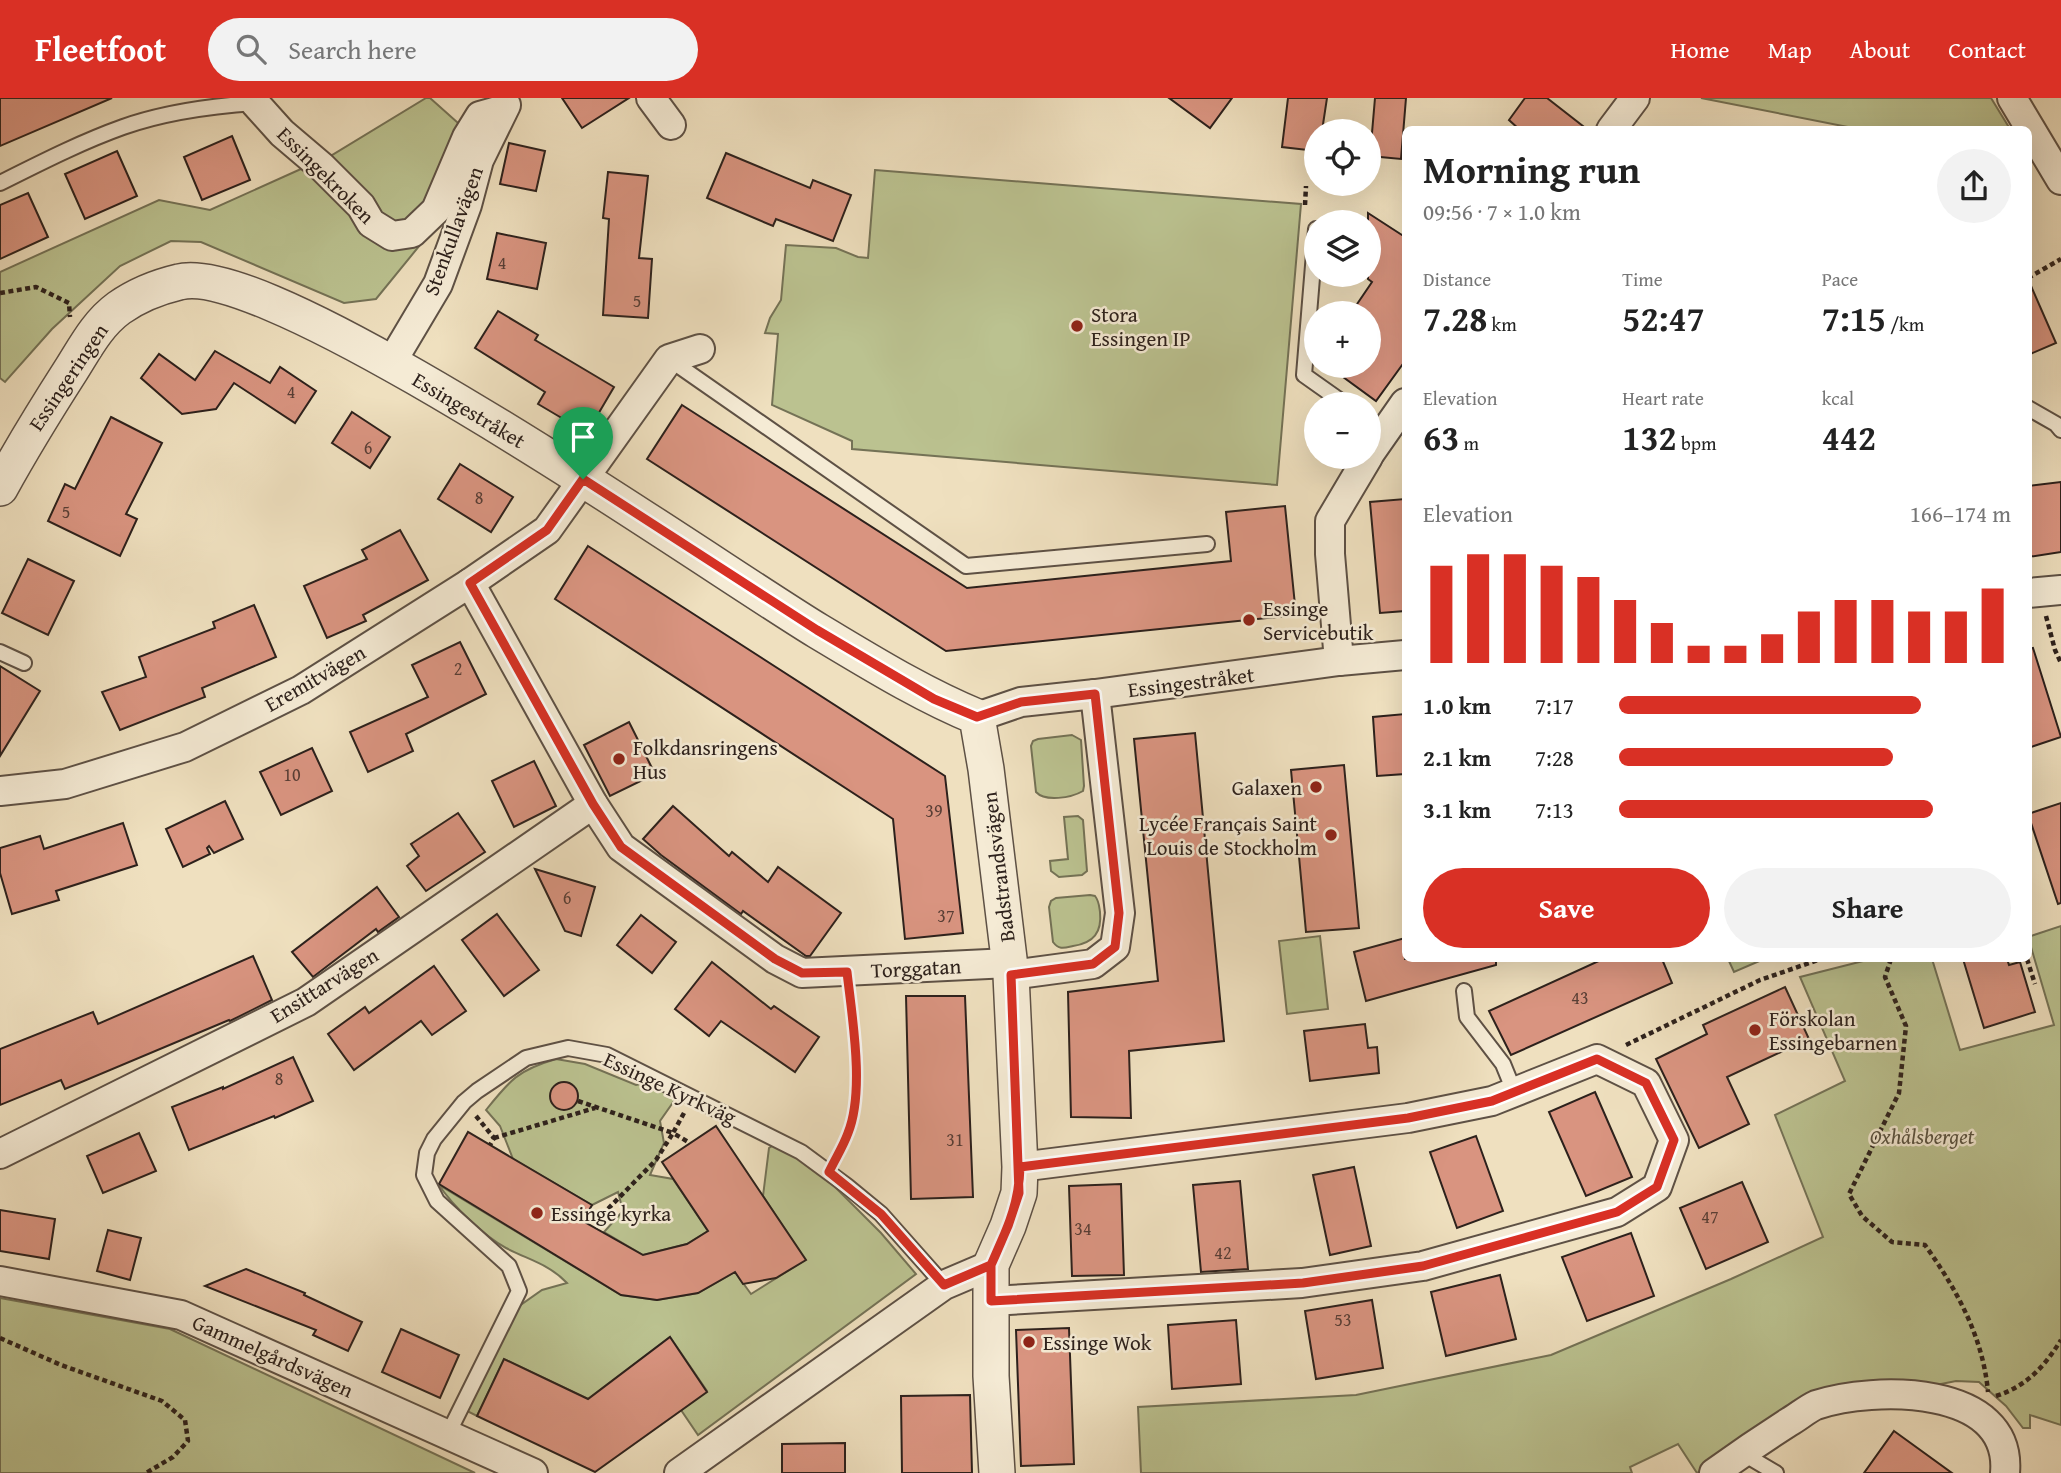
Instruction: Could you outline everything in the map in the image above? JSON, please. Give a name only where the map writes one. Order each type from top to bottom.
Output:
[{"type":"street","points":[[651,98],[671,125]]},
{"type":"street","points":[[1614,126],[1635,98]]},
{"type":"street","points":[[2012,98],[2029,126]]},
{"type":"street","name":"Essingekroken","points":[[255,100],[282,133],[322,167],[360,206],[371,223],[392,236],[412,233],[436,211],[467,137],[480,116],[507,104]]},
{"type":"street","name":"Stenkullavägen","points":[[391,363],[438,284],[467,205],[479,160],[507,104]]},
{"type":"street","points":[[2032,131],[2061,180]]},
{"type":"street","name":"Essingeringen","points":[[0,488],[24,444],[98,327],[119,308],[183,280],[202,279],[256,296],[324,327],[391,363]]},
{"type":"street","points":[[583,479],[668,359],[700,349]]},
{"type":"street","name":"Essingestråket","points":[[391,363],[583,479],[817,630],[934,699],[977,717],[1021,702],[1402,655]]},
{"type":"street","points":[[1381,429],[1402,406]]},
{"type":"street","points":[[1339,661],[1329,554],[1330,520],[1360,469]]},
{"type":"street","name":"Eremitvägen","points":[[0,792],[65,784],[185,747],[301,690],[470,583],[547,530],[583,479]]},
{"type":"street","name":"Torggatan","points":[[470,583],[593,804],[621,847],[775,959],[802,973],[1010,969],[1093,964],[1115,947],[1119,913],[1095,694]]},
{"type":"street","name":"Badstrandsvägen","points":[[977,717],[986,769],[1010,969],[1020,1167],[1019,1193],[991,1265],[991,1376],[997,1473]]},
{"type":"street","name":"Ensittarvägen","points":[[0,1154],[306,1002],[593,804]]},
{"type":"street","points":[[991,1301],[1303,1283],[1423,1266],[1617,1212],[1657,1187],[1674,1140],[1646,1083],[1597,1059],[1492,1101],[1408,1118],[1020,1167]]},
{"type":"street","points":[[679,1473],[944,1285],[991,1265]]},
{"type":"street","name":"Gammelgårdsvägen","points":[[0,1281],[181,1315],[533,1473]]},
{"type":"street","points":[[1714,1473],[1814,1406],[1860,1395],[1888,1394],[1946,1401],[1974,1412],[1998,1436],[2006,1461],[2005,1473]]},
{"type":"lane","name":"Essingekroken","points":[[0,183],[124,127],[212,106],[255,100]]},
{"type":"lane","points":[[1311,287],[1304,375],[1328,392]]},
{"type":"lane","points":[[668,359],[966,566],[1207,544]]},
{"type":"lane","points":[[2032,410],[2056,424],[2061,430]]},
{"type":"lane","points":[[0,652],[24,663]]},
{"type":"lane","points":[[1464,991],[1467,1017],[1503,1064],[1514,1091]]},
{"type":"lane","name":"Essinge Kyrkväg","points":[[448,1433],[519,1291],[509,1266],[437,1201],[424,1175],[427,1153],[434,1139],[464,1102],[526,1058],[568,1048],[607,1055],[801,1152],[881,1214],[944,1285]]},
{"type":"lane","points":[[1742,1453],[1776,1473]]},
{"type":"path","points":[[1305,196],[1305,205]]},
{"type":"path","points":[[2032,276],[2061,260]]},
{"type":"path","points":[[0,293],[36,287],[69,303]]},
{"type":"path","points":[[2043,592],[2055,650],[2061,663]]},
{"type":"path","points":[[1597,1059],[1760,980],[1812,962]]},
{"type":"path","points":[[1890,962],[1885,977],[1906,1026],[1899,1093],[1849,1194],[1861,1216],[1892,1242],[1925,1245],[1944,1272],[1971,1321],[1986,1373],[1988,1396],[1999,1396],[2034,1375],[2046,1365],[2061,1340]]},
{"type":"path","points":[[2028,962],[2035,984]]},
{"type":"path","points":[[829,1172],[849,1131],[855,1094],[856,1060],[847,972]]},
{"type":"path","points":[[588,1212],[599,1218],[656,1160],[693,1097]]},
{"type":"path","points":[[578,1101],[673,1133],[690,1143]]},
{"type":"path","points":[[464,1102],[494,1138]]},
{"type":"path","points":[[490,1145],[494,1138],[595,1108]]},
{"type":"path","points":[[0,1338],[61,1365],[162,1401],[185,1420],[188,1441],[173,1457],[146,1473]]},
{"type":"green space","points":[[430,98],[476,139],[442,218],[376,299],[344,303],[201,242],[171,241],[120,266],[52,329],[5,382],[0,378],[0,272],[159,200],[210,210],[332,155]]},
{"type":"green space","points":[[1701,98],[1991,98],[2008,126],[1843,126]]},
{"type":"green space","name":"Stora Essingen IP","points":[[875,170],[1301,204],[1277,485],[852,449],[852,441],[772,405],[778,334],[765,333],[781,300],[786,245],[836,248],[868,258]]},
{"type":"green space","points":[[1072,735],[1081,740],[1083,791],[1058,798],[1040,795],[1036,792],[1031,746],[1033,741]]},
{"type":"green space","points":[[1078,816],[1083,820],[1087,871],[1082,875],[1059,877],[1051,871],[1050,861],[1068,859],[1064,817]]},
{"type":"green space","points":[[1095,896],[1099,903],[1098,931],[1086,942],[1064,948],[1057,946],[1053,942],[1049,907],[1051,901],[1056,898]]},
{"type":"green space","name":"Oxhålsberget","points":[[2061,926],[2061,1425],[2030,1415],[2030,1428],[2023,1428],[2006,1406],[1979,1382],[1956,1381],[1921,1388],[1813,1397],[1697,1473],[1678,1444],[1630,1467],[1632,1473],[1141,1473],[1138,1407],[1356,1395],[1551,1355],[1823,1237],[1775,1115],[1845,1081],[1800,977],[1859,962],[1933,962],[1960,1050],[2054,1025],[2032,951],[2032,936]]},
{"type":"green space","points":[[1320,936],[1328,1009],[1287,1014],[1279,941]]},
{"type":"green space","points":[[1729,962],[1757,962],[1734,972]]},
{"type":"green space","points":[[556,1059],[585,1064],[636,1085],[649,1082],[674,1095],[674,1101],[660,1121],[664,1143],[650,1175],[673,1179],[708,1231],[687,1244],[643,1255],[604,1232],[623,1211],[618,1192],[592,1205],[513,1159],[500,1126],[486,1110],[516,1077],[532,1067]]},
{"type":"green space","points":[[775,1144],[820,1172],[881,1233],[916,1274],[698,1435],[681,1410],[707,1391],[670,1337],[588,1399],[504,1359],[477,1416],[467,1411],[515,1309],[542,1290],[567,1283],[546,1267],[488,1236],[460,1211],[439,1185],[621,1295],[657,1300],[698,1293],[735,1272],[751,1294],[805,1260],[763,1196],[769,1148]]},
{"type":"green space","points":[[0,1298],[170,1329],[475,1473],[0,1473]]},
{"type":"building","points":[[0,98],[112,98],[0,146]]},
{"type":"building","points":[[562,98],[629,98],[582,128]]},
{"type":"building","points":[[1169,98],[1232,98],[1210,128]]},
{"type":"building","points":[[1288,98],[1327,98],[1324,119],[1304,119],[1304,150],[1282,147]]},
{"type":"building","points":[[1375,98],[1406,98],[1401,159],[1381,157],[1381,119],[1373,119]]},
{"type":"building","points":[[1525,98],[1547,98],[1583,126],[1516,126],[1509,120]]},
{"type":"building","points":[[232,136],[250,180],[202,200],[184,157]]},
{"type":"building","points":[[509,143],[545,151],[536,191],[500,184]]},
{"type":"building","points":[[117,151],[137,196],[85,219],[65,174]]},
{"type":"building","points":[[726,153],[810,188],[813,180],[851,195],[833,241],[776,219],[773,226],[707,198]]},
{"type":"building","points":[[608,172],[648,176],[639,258],[652,259],[648,318],[603,315],[609,219],[603,218]]},
{"type":"building","points":[[28,193],[48,237],[0,259],[0,205]]},
{"type":"building","points":[[1381,221],[1402,235],[1402,365],[1381,394],[1364,392],[1344,378],[1381,378],[1381,301],[1359,301],[1369,287],[1381,287]]},
{"type":"building","points":[[497,233],[546,243],[537,289],[487,279]]},
{"type":"building","points":[[2032,288],[2056,343],[2032,353]]},
{"type":"building","points":[[498,311],[538,335],[535,340],[614,387],[587,433],[538,404],[545,392],[475,348]]},
{"type":"building","points":[[215,351],[270,383],[280,367],[316,391],[295,423],[234,383],[216,409],[182,414],[141,378],[159,354],[195,380]]},
{"type":"building","points":[[682,405],[967,588],[1231,561],[1226,512],[1285,506],[1296,615],[946,651],[647,459]]},
{"type":"building","points":[[352,412],[390,437],[370,468],[332,443]]},
{"type":"building","points":[[111,417],[162,443],[126,514],[137,519],[120,556],[48,521],[65,484],[75,489]]},
{"type":"building","points":[[460,464],[513,497],[491,532],[438,499]]},
{"type":"building","points":[[2061,482],[2061,552],[2032,556],[2032,486]]},
{"type":"building","points":[[1402,499],[1402,611],[1380,613],[1370,502]]},
{"type":"building","points":[[400,530],[428,580],[363,615],[366,621],[327,638],[304,586],[367,559],[362,550]]},
{"type":"building","points":[[588,546],[945,776],[963,933],[905,939],[893,819],[555,599]]},
{"type":"building","points":[[28,559],[74,581],[48,635],[2,613]]},
{"type":"building","points":[[254,605],[276,657],[202,688],[205,697],[120,730],[102,692],[146,677],[139,657],[215,628],[213,622]]},
{"type":"building","points":[[460,642],[486,694],[406,734],[413,751],[368,772],[350,732],[428,697],[412,665]]},
{"type":"building","points":[[2032,648],[2061,737],[2032,747]]},
{"type":"building","points":[[0,666],[40,691],[0,756]]},
{"type":"building","points":[[1402,714],[1402,774],[1377,776],[1373,717]]},
{"type":"building","name":"Folkdansringens Hus","points":[[629,722],[655,774],[610,796],[584,745]]},
{"type":"building","points":[[1195,733],[1224,1041],[1129,1051],[1131,1118],[1071,1117],[1068,992],[1158,981],[1134,739]]},
{"type":"building","points":[[312,748],[332,791],[281,815],[260,772]]},
{"type":"building","points":[[534,761],[556,806],[514,827],[492,781]]},
{"type":"building","points":[[1344,765],[1359,928],[1306,932],[1291,770]]},
{"type":"building","points":[[225,801],[243,839],[214,853],[209,846],[207,848],[210,854],[183,867],[166,829]]},
{"type":"building","points":[[2061,803],[2061,903],[2058,904],[2032,826],[2032,813]]},
{"type":"building","points":[[673,806],[729,856],[732,852],[768,882],[778,867],[841,913],[810,956],[806,956],[743,911],[741,914],[643,839]]},
{"type":"building","points":[[458,813],[485,852],[426,891],[407,866],[419,856],[411,844]]},
{"type":"building","points":[[123,823],[137,865],[56,891],[59,900],[12,914],[0,873],[0,848],[40,836],[44,849]]},
{"type":"building","points":[[535,869],[595,887],[581,936],[565,931]]},
{"type":"building","points":[[377,887],[399,917],[378,932],[376,929],[313,977],[292,952]]},
{"type":"building","points":[[497,914],[539,970],[504,996],[462,940]]},
{"type":"building","points":[[641,915],[676,942],[652,973],[617,945]]},
{"type":"building","points":[[1402,939],[1402,962],[1496,962],[1496,965],[1366,1001],[1354,952]]},
{"type":"building","points":[[253,956],[272,1000],[230,1021],[65,1089],[61,1080],[0,1105],[0,1049],[93,1012],[98,1024]]},
{"type":"building","points":[[712,962],[771,1009],[774,1006],[819,1037],[795,1072],[721,1021],[709,1036],[675,1009]]},
{"type":"building","points":[[1596,962],[1663,962],[1672,983],[1511,1055],[1489,1011]]},
{"type":"building","points":[[1964,962],[2008,962],[2009,965],[2020,962],[2035,1012],[1984,1028]]},
{"type":"building","points":[[434,966],[466,1011],[432,1035],[421,1021],[354,1070],[328,1034],[365,1007],[369,1013]]},
{"type":"building","points":[[1785,987],[1809,1039],[1727,1077],[1749,1124],[1699,1148],[1656,1059],[1707,1034],[1703,1025]]},
{"type":"building","points":[[906,996],[965,996],[973,1197],[911,1199]]},
{"type":"building","points":[[1365,1024],[1368,1048],[1377,1047],[1379,1073],[1310,1081],[1304,1031]]},
{"type":"building","points":[[293,1057],[313,1101],[189,1150],[172,1107],[223,1089]]},
{"type":"building","points":[[564,1082],[574,1086],[578,1096],[574,1106],[564,1110],[554,1106],[550,1096],[554,1086]]},
{"type":"building","points":[[1595,1092],[1632,1177],[1586,1196],[1549,1112]]},
{"type":"building","name":"Essinge kyrka","points":[[716,1126],[806,1260],[776,1278],[743,1284],[735,1272],[698,1293],[657,1300],[621,1295],[439,1184],[468,1132],[592,1205],[583,1221],[643,1255],[687,1244],[708,1231],[662,1162]]},
{"type":"building","points":[[139,1133],[156,1171],[103,1193],[87,1156]]},
{"type":"building","points":[[1476,1136],[1503,1211],[1457,1228],[1430,1152]]},
{"type":"building","points":[[1354,1167],[1371,1246],[1330,1255],[1313,1175]]},
{"type":"building","points":[[1240,1181],[1248,1269],[1201,1272],[1193,1185]]},
{"type":"building","points":[[1742,1182],[1768,1242],[1706,1269],[1680,1208]]},
{"type":"building","points":[[1121,1184],[1124,1275],[1072,1276],[1069,1186]]},
{"type":"building","points":[[0,1210],[55,1219],[49,1259],[0,1251]]},
{"type":"building","points":[[108,1230],[141,1238],[130,1280],[97,1271]]},
{"type":"building","points":[[1631,1233],[1654,1296],[1587,1321],[1562,1257]]},
{"type":"building","points":[[246,1269],[305,1293],[304,1295],[362,1322],[348,1351],[313,1335],[316,1330],[205,1286]]},
{"type":"building","points":[[1500,1275],[1516,1339],[1446,1356],[1431,1292]]},
{"type":"building","points":[[1372,1300],[1383,1368],[1316,1379],[1305,1311]]},
{"type":"building","points":[[1236,1320],[1241,1384],[1172,1389],[1168,1325]]},
{"type":"building","points":[[1069,1328],[1074,1464],[1021,1466],[1016,1330]]},
{"type":"building","points":[[401,1329],[459,1355],[440,1398],[382,1372]]},
{"type":"building","points":[[670,1337],[707,1392],[595,1472],[477,1416],[504,1359],[588,1399]]},
{"type":"building","points":[[970,1395],[972,1473],[902,1473],[901,1396]]},
{"type":"building","points":[[1894,1431],[1952,1473],[1864,1473]]},
{"type":"building","points":[[845,1443],[845,1473],[782,1473],[782,1444]]},
{"type":"place","name":"Stora Essingen IP","points":[[1077,326]]},
{"type":"place","name":"Essinge Servicebutik","points":[[1249,620]]},
{"type":"place","name":"Folkdansringens Hus","points":[[619,759]]},
{"type":"place","name":"Galaxen","points":[[1316,787]]},
{"type":"place","name":"Lycée Français Saint Louis de Stockholm","points":[[1331,835]]},
{"type":"place","name":"Förskolan Essingebarnen","points":[[1755,1030]]},
{"type":"place","name":"Essinge kyrka","points":[[537,1213]]},
{"type":"place","name":"Essinge Wok","points":[[1029,1342]]},
{"type":"route","points":[[583,479],[547,530],[470,583],[593,804],[621,847],[775,959],[802,973],[847,972],[856,1060],[855,1094],[849,1131],[829,1172],[881,1214],[944,1285],[991,1265],[1019,1193],[1020,1167],[1408,1118],[1492,1101],[1597,1059],[1646,1083],[1674,1140],[1657,1187],[1617,1212],[1423,1266],[1303,1283],[991,1301],[991,1265],[1008,1226],[1019,1193],[1011,975],[1093,964],[1115,947],[1119,913],[1095,694],[1021,702],[977,717],[934,699],[817,630],[583,479]]}]
